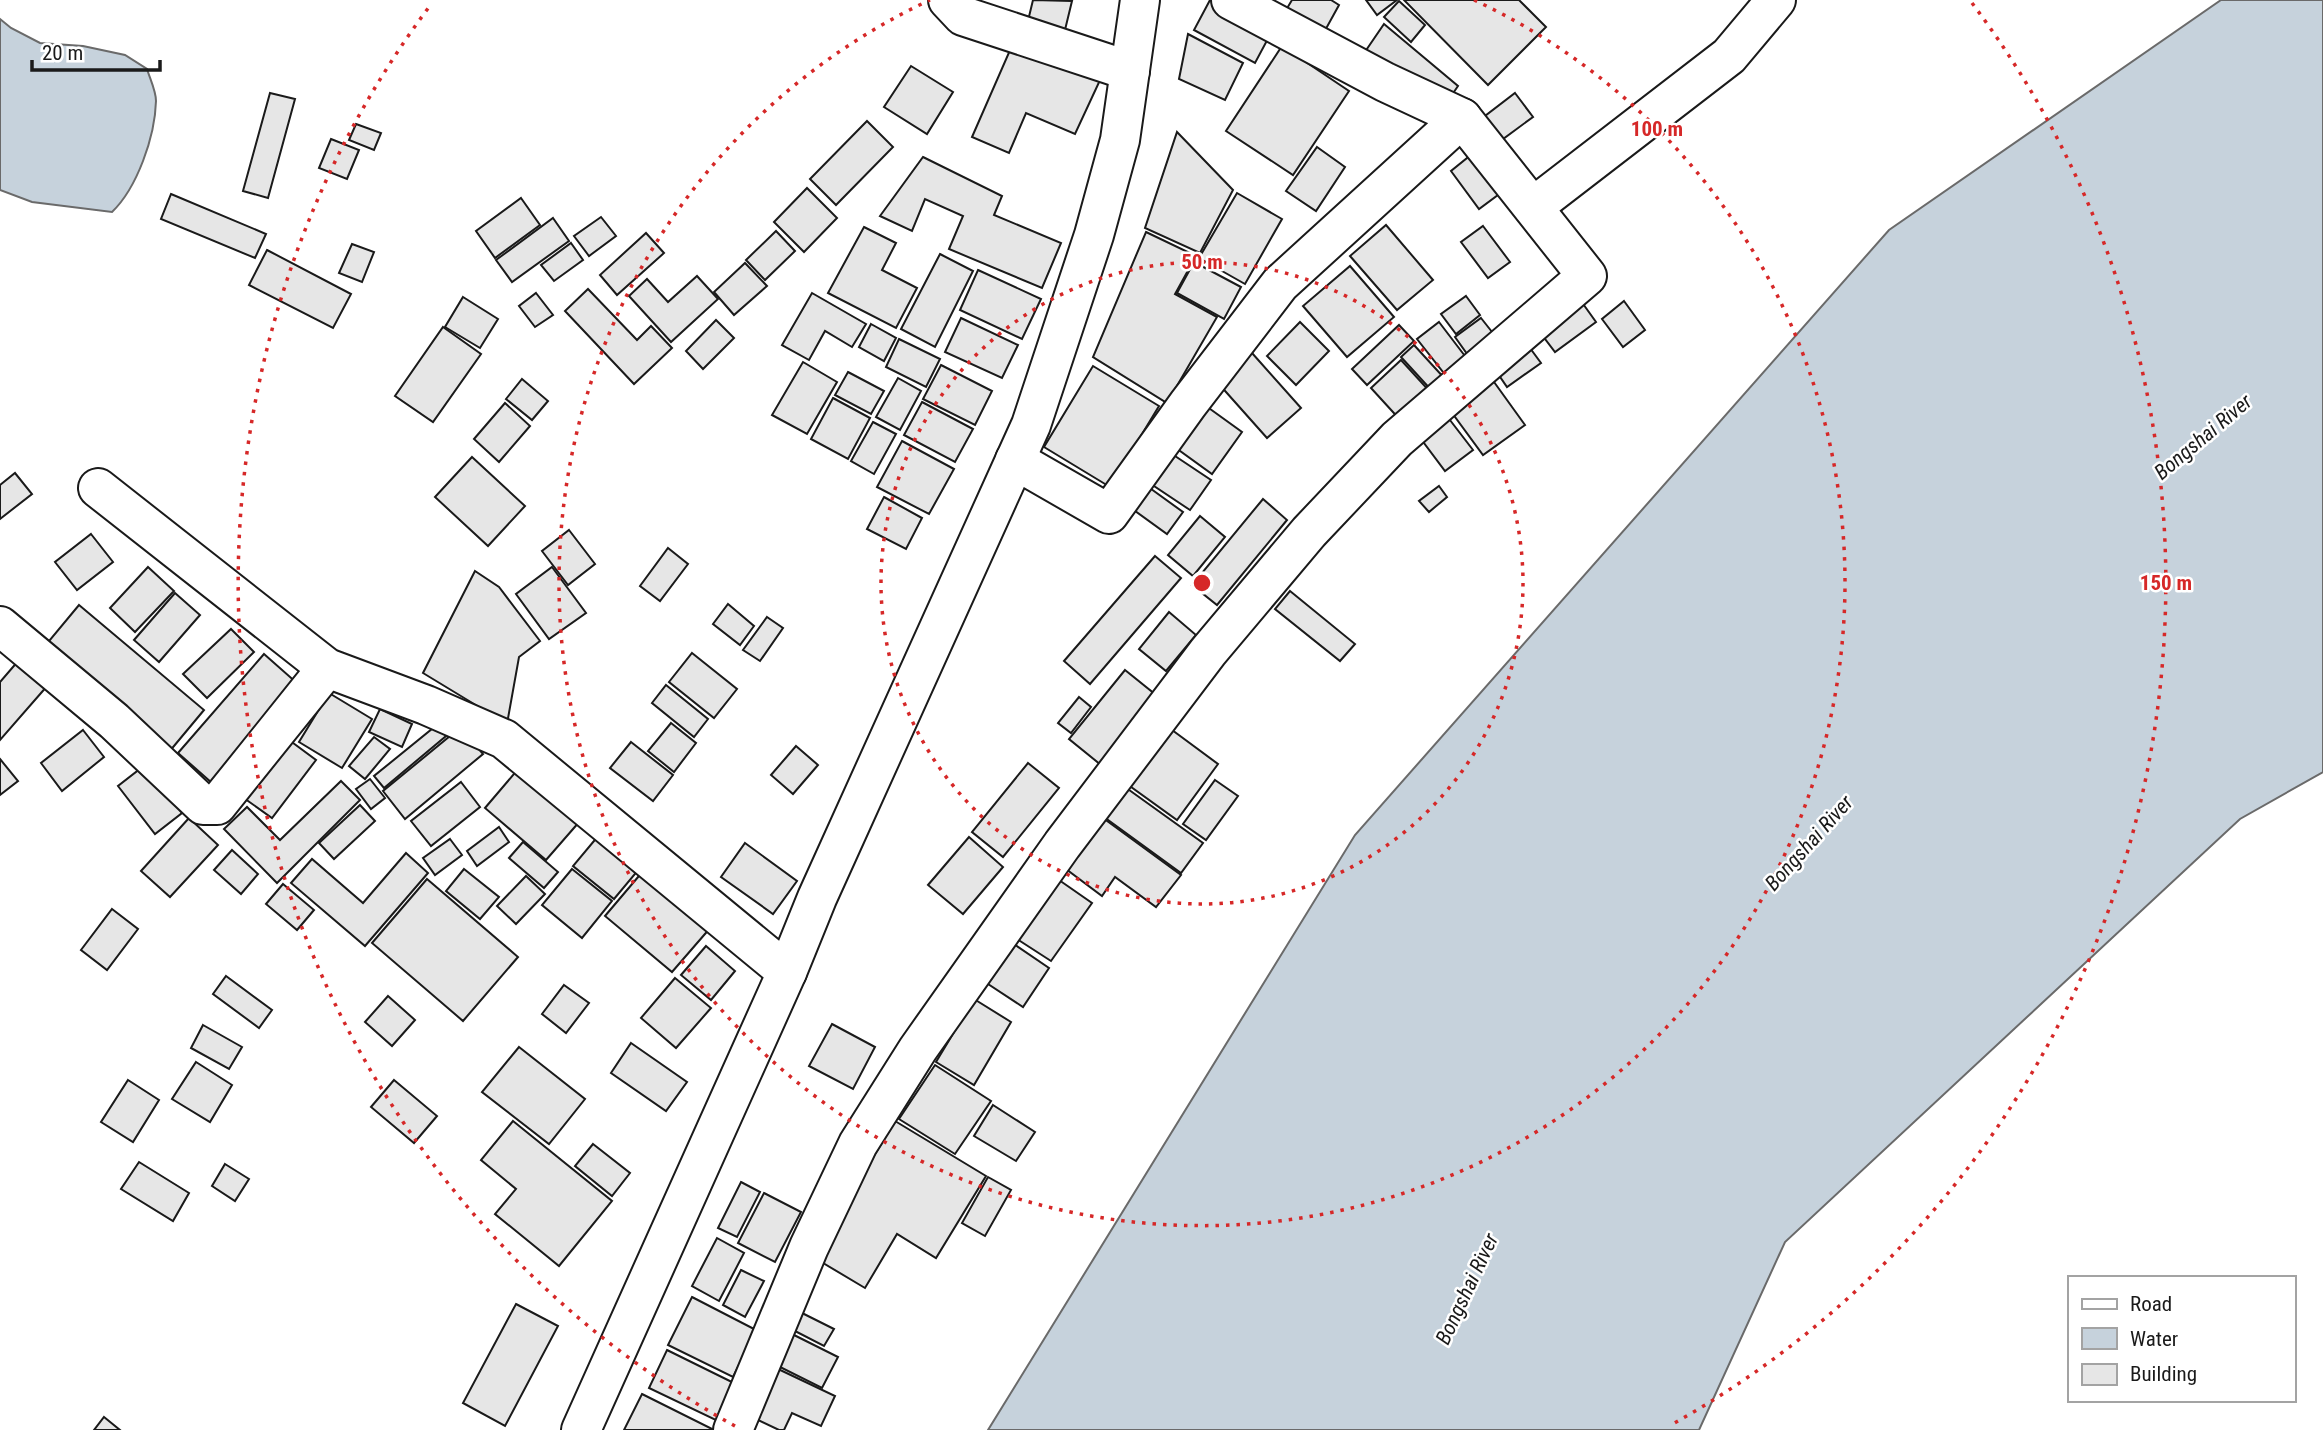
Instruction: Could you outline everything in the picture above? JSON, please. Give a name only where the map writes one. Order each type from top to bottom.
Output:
[{"type":"street","points":[[948,0],[963,16],[1130,71]]},
{"type":"street","points":[[581,1430],[1031,425],[1094,235],[1120,140],[1140,0]]},
{"type":"street","points":[[733,1430],[809,1247],[858,1144],[918,1049],[1062,845],[1208,652],[1309,532],[1397,439],[1587,276],[1462,118],[1385,82],[1231,0]]},
{"type":"street","points":[[1533,207],[1729,55],[1776,0]]},
{"type":"street","points":[[1015,460],[1109,514],[1188,404],[1280,284],[1462,118]]},
{"type":"street","points":[[98,488],[327,668],[426,705],[504,739],[787,972]]},
{"type":"street","points":[[0,626],[114,721],[203,805],[217,805],[327,668]]},
{"type":"water","name":"Bongshai River","points":[[2221,0],[2323,0],[2323,772],[2240,819],[1785,1242],[1699,1430],[988,1430],[1355,835],[1889,230]]},
{"type":"water","points":[[0,19],[40,43],[83,46],[125,55],[147,69],[156,97],[152,130],[137,176],[112,212],[32,202],[0,190]]},
{"type":"building","points":[[1033,0],[1072,1],[1064,34],[1027,25]]},
{"type":"building","points":[[1210,0],[1271,33],[1255,63],[1194,30]]},
{"type":"building","points":[[1292,0],[1331,0],[1339,5],[1322,36],[1283,15]]},
{"type":"building","points":[[1366,0],[1397,0],[1377,15]]},
{"type":"building","points":[[1404,0],[1519,0],[1546,27],[1488,85]]},
{"type":"building","points":[[1399,1],[1425,25],[1411,42],[1384,17]]},
{"type":"building","points":[[1384,24],[1458,86],[1445,105],[1358,62]]},
{"type":"building","points":[[1188,34],[1243,63],[1225,100],[1179,79]]},
{"type":"building","points":[[1014,41],[1101,78],[1075,134],[1026,113],[1009,153],[972,137]]},
{"type":"building","points":[[1282,46],[1349,91],[1293,175],[1226,131]]},
{"type":"building","points":[[911,66],[953,92],[927,134],[884,107]]},
{"type":"building","points":[[270,93],[295,99],[268,198],[243,191]]},
{"type":"building","points":[[1515,93],[1533,117],[1503,139],[1485,116]]},
{"type":"building","points":[[867,121],[893,147],[836,205],[810,179]]},
{"type":"building","points":[[356,124],[381,133],[374,150],[349,140]]},
{"type":"building","points":[[1177,132],[1233,190],[1200,253],[1145,228]]},
{"type":"building","points":[[331,139],[359,150],[347,179],[319,168]]},
{"type":"building","points":[[1317,147],[1345,167],[1316,211],[1286,191]]},
{"type":"building","points":[[1477,150],[1506,189],[1479,209],[1451,171]]},
{"type":"building","points":[[923,157],[1002,196],[994,215],[1061,243],[1042,288],[949,249],[963,216],[925,199],[912,231],[880,216]]},
{"type":"building","points":[[807,188],[837,218],[804,252],[774,222]]},
{"type":"building","points":[[1237,193],[1282,219],[1245,284],[1199,258]]},
{"type":"building","points":[[171,194],[266,234],[255,258],[161,219]]},
{"type":"building","points":[[521,198],[540,225],[495,258],[476,231]]},
{"type":"building","points":[[601,217],[616,236],[589,256],[574,236]]},
{"type":"building","points":[[553,218],[569,241],[512,282],[496,260]]},
{"type":"building","points":[[1386,225],[1433,280],[1397,310],[1350,256]]},
{"type":"building","points":[[1483,226],[1510,262],[1488,278],[1461,242]]},
{"type":"building","points":[[864,227],[896,243],[882,270],[917,288],[896,328],[828,293]]},
{"type":"building","points":[[776,231],[795,251],[765,280],[746,260]]},
{"type":"building","points":[[1146,232],[1196,256],[1175,294],[1217,317],[1167,403],[1093,357]]},
{"type":"building","points":[[646,233],[664,253],[617,295],[600,275]]},
{"type":"building","points":[[571,243],[583,260],[554,281],[541,265]]},
{"type":"building","points":[[352,244],[374,252],[362,282],[339,273]]},
{"type":"building","points":[[267,250],[351,294],[333,328],[249,285]]},
{"type":"building","points":[[940,254],[973,271],[935,347],[901,329]]},
{"type":"building","points":[[1194,262],[1241,287],[1224,319],[1177,293]]},
{"type":"building","points":[[745,263],[767,286],[734,315],[714,292]]},
{"type":"building","points":[[1350,266],[1394,317],[1347,357],[1303,306]]},
{"type":"building","points":[[978,270],[1041,299],[1022,339],[960,310]]},
{"type":"building","points":[[697,276],[718,299],[671,342],[629,296],[647,279],[668,302]]},
{"type":"building","points":[[588,289],[637,340],[651,326],[672,348],[634,384],[565,311]]},
{"type":"building","points":[[536,293],[553,315],[535,327],[519,306]]},
{"type":"building","points":[[812,293],[866,324],[852,347],[825,331],[809,360],[782,345]]},
{"type":"building","points":[[1466,296],[1480,315],[1456,334],[1441,314]]},
{"type":"building","points":[[463,297],[498,319],[480,348],[445,327]]},
{"type":"building","points":[[1581,301],[1596,322],[1555,352],[1539,331]]},
{"type":"building","points":[[1624,301],[1645,330],[1623,347],[1602,319]]},
{"type":"building","points":[[961,318],[1018,345],[1002,378],[945,352]]},
{"type":"building","points":[[1481,318],[1496,337],[1470,358],[1455,337]]},
{"type":"building","points":[[716,320],[734,338],[703,369],[686,351]]},
{"type":"building","points":[[1300,322],[1329,351],[1296,385],[1267,356]]},
{"type":"building","points":[[1439,322],[1468,360],[1447,377],[1417,339]]},
{"type":"building","points":[[871,324],[896,338],[884,361],[859,347]]},
{"type":"building","points":[[1399,325],[1414,341],[1367,385],[1352,369]]},
{"type":"building","points":[[443,327],[481,354],[433,422],[395,396]]},
{"type":"building","points":[[899,339],[940,359],[926,387],[886,367]]},
{"type":"building","points":[[1527,344],[1541,363],[1507,387],[1494,368]]},
{"type":"building","points":[[1414,345],[1446,380],[1433,392],[1401,357]]},
{"type":"building","points":[[1252,353],[1301,408],[1267,438],[1218,383]]},
{"type":"building","points":[[1401,360],[1433,395],[1403,423],[1371,388]]},
{"type":"building","points":[[803,362],[837,382],[807,434],[772,415]]},
{"type":"building","points":[[941,365],[992,391],[975,425],[923,399]]},
{"type":"building","points":[[1093,366],[1159,406],[1110,487],[1044,447]]},
{"type":"building","points":[[848,372],[884,391],[871,414],[835,395]]},
{"type":"building","points":[[1489,375],[1525,425],[1483,455],[1447,406]]},
{"type":"building","points":[[898,378],[921,391],[900,430],[876,417]]},
{"type":"building","points":[[522,379],[548,401],[532,420],[506,399]]},
{"type":"building","points":[[833,398],[870,418],[848,459],[811,439]]},
{"type":"building","points":[[922,402],[973,429],[955,462],[904,435]]},
{"type":"building","points":[[505,403],[530,426],[499,462],[474,439]]},
{"type":"building","points":[[1206,406],[1242,432],[1212,474],[1176,448]]},
{"type":"building","points":[[1443,411],[1473,450],[1445,471],[1415,431]]},
{"type":"building","points":[[873,422],[896,434],[874,474],[851,461]]},
{"type":"building","points":[[902,441],[954,469],[929,514],[877,487]]},
{"type":"building","points":[[1169,452],[1211,480],[1190,510],[1148,482]]},
{"type":"building","points":[[472,457],[525,506],[488,546],[435,497]]},
{"type":"building","points":[[15,473],[32,494],[0,519],[0,485]]},
{"type":"building","points":[[1147,486],[1183,512],[1167,534],[1131,508]]},
{"type":"building","points":[[1439,486],[1447,497],[1429,512],[1419,501]]},
{"type":"building","points":[[884,497],[922,518],[906,549],[867,529]]},
{"type":"building","points":[[1263,499],[1287,520],[1217,605],[1192,585]]},
{"type":"building","points":[[1200,516],[1225,537],[1193,576],[1168,555]]},
{"type":"building","points":[[569,530],[595,564],[568,585],[542,551]]},
{"type":"building","points":[[91,534],[113,562],[77,590],[55,562]]},
{"type":"building","points":[[668,548],[688,564],[660,601],[640,586]]},
{"type":"building","points":[[1155,556],[1181,578],[1090,684],[1064,661]]},
{"type":"building","points":[[148,567],[174,591],[135,632],[110,608]]},
{"type":"building","points":[[552,567],[586,613],[549,639],[516,594]]},
{"type":"building","points":[[475,571],[499,587],[540,641],[519,657],[507,724],[423,673]]},
{"type":"building","points":[[1290,591],[1355,644],[1340,661],[1275,609]]},
{"type":"building","points":[[175,593],[200,615],[159,662],[134,640]]},
{"type":"building","points":[[728,604],[754,626],[740,645],[713,624]]},
{"type":"building","points":[[79,605],[204,710],[169,752],[44,647]]},
{"type":"building","points":[[1169,612],[1196,635],[1166,671],[1139,649]]},
{"type":"building","points":[[767,617],[783,628],[760,661],[743,650]]},
{"type":"building","points":[[231,629],[254,652],[207,698],[183,674]]},
{"type":"building","points":[[692,653],[737,689],[714,718],[669,682]]},
{"type":"building","points":[[264,654],[298,684],[212,783],[178,753]]},
{"type":"building","points":[[19,660],[48,685],[0,740],[0,682]]},
{"type":"building","points":[[1125,670],[1156,695],[1101,765],[1069,739]]},
{"type":"building","points":[[666,685],[708,719],[694,737],[652,703]]},
{"type":"building","points":[[329,693],[372,719],[342,768],[299,742]]},
{"type":"building","points":[[1079,697],[1091,707],[1071,733],[1058,723]]},
{"type":"building","points":[[380,709],[412,724],[402,747],[369,732]]},
{"type":"building","points":[[443,720],[452,731],[384,788],[374,776]]},
{"type":"building","points":[[671,723],[696,743],[674,772],[648,751]]},
{"type":"building","points":[[461,727],[483,754],[405,819],[383,791]]},
{"type":"building","points":[[1168,727],[1218,764],[1177,820],[1127,784]]},
{"type":"building","points":[[83,730],[104,757],[62,791],[41,763]]},
{"type":"building","points":[[285,737],[316,760],[272,818],[241,796]]},
{"type":"building","points":[[374,737],[390,749],[365,779],[349,766]]},
{"type":"building","points":[[631,742],[673,775],[653,801],[610,768]]},
{"type":"building","points":[[796,746],[818,765],[793,794],[771,775]]},
{"type":"building","points":[[0,759],[18,781],[0,795]]},
{"type":"building","points":[[1028,763],[1059,788],[1003,857],[972,832]]},
{"type":"building","points":[[145,765],[182,813],[155,834],[118,786]]},
{"type":"building","points":[[519,768],[580,821],[546,860],[485,808]]},
{"type":"building","points":[[370,779],[385,798],[371,809],[356,789]]},
{"type":"building","points":[[1215,780],[1238,796],[1206,840],[1183,824]]},
{"type":"building","points":[[341,781],[360,800],[277,883],[224,829],[247,807],[280,840]]},
{"type":"building","points":[[461,782],[480,807],[431,846],[411,821]]},
{"type":"building","points":[[1125,787],[1203,843],[1181,873],[1104,817]]},
{"type":"building","points":[[360,805],[375,821],[334,859],[319,843]]},
{"type":"building","points":[[189,818],[218,845],[170,897],[141,871]]},
{"type":"building","points":[[1103,818],[1181,875],[1156,907],[1115,877],[1102,896],[1066,869]]},
{"type":"building","points":[[499,827],[509,842],[477,866],[467,851]]},
{"type":"building","points":[[604,829],[645,862],[614,899],[573,866]]},
{"type":"building","points":[[969,837],[1003,867],[963,914],[928,885]]},
{"type":"building","points":[[450,839],[462,855],[435,875],[423,858]]},
{"type":"building","points":[[523,842],[558,872],[544,888],[509,858]]},
{"type":"building","points":[[745,843],[797,881],[773,914],[721,877]]},
{"type":"building","points":[[232,850],[258,874],[241,894],[214,870]]},
{"type":"building","points":[[406,853],[428,873],[365,946],[291,883],[312,859],[363,903]]},
{"type":"building","points":[[464,869],[499,897],[480,919],[446,891]]},
{"type":"building","points":[[572,869],[612,901],[582,938],[542,905]]},
{"type":"building","points":[[644,870],[711,927],[672,972],[605,916]]},
{"type":"building","points":[[526,876],[545,894],[516,924],[497,906]]},
{"type":"building","points":[[427,879],[518,957],[463,1021],[372,943]]},
{"type":"building","points":[[1059,880],[1092,903],[1051,961],[1017,939]]},
{"type":"building","points":[[283,884],[314,910],[297,930],[266,904]]},
{"type":"building","points":[[112,909],[138,929],[107,970],[81,950]]},
{"type":"building","points":[[1011,942],[1049,968],[1023,1007],[985,982]]},
{"type":"building","points":[[706,946],[735,971],[711,1000],[681,975]]},
{"type":"building","points":[[226,976],[272,1010],[259,1028],[213,994]]},
{"type":"building","points":[[675,978],[711,1008],[676,1048],[641,1018]]},
{"type":"building","points":[[564,985],[589,1003],[566,1033],[542,1014]]},
{"type":"building","points":[[388,996],[415,1020],[392,1046],[365,1022]]},
{"type":"building","points":[[974,999],[1011,1022],[974,1085],[936,1062]]},
{"type":"building","points":[[832,1024],[875,1047],[853,1089],[809,1066]]},
{"type":"building","points":[[203,1025],[242,1047],[229,1069],[191,1048]]},
{"type":"building","points":[[631,1043],[687,1082],[666,1111],[611,1073]]},
{"type":"building","points":[[519,1047],[585,1099],[549,1144],[482,1092]]},
{"type":"building","points":[[196,1062],[232,1085],[210,1122],[172,1099]]},
{"type":"building","points":[[935,1065],[991,1101],[955,1154],[899,1119]]},
{"type":"building","points":[[128,1080],[159,1100],[133,1142],[101,1122]]},
{"type":"building","points":[[394,1080],[437,1116],[414,1143],[371,1107]]},
{"type":"building","points":[[993,1105],[1035,1132],[1016,1161],[974,1136]]},
{"type":"building","points":[[513,1121],[612,1201],[559,1266],[495,1214],[516,1189],[481,1160]]},
{"type":"building","points":[[895,1121],[986,1176],[936,1258],[897,1234],[865,1288],[813,1257]]},
{"type":"building","points":[[593,1144],[630,1173],[612,1196],[575,1166]]},
{"type":"building","points":[[139,1162],[189,1193],[173,1221],[121,1189]]},
{"type":"building","points":[[225,1164],[249,1179],[235,1201],[212,1186]]},
{"type":"building","points":[[988,1177],[1011,1190],[985,1236],[962,1223]]},
{"type":"building","points":[[741,1182],[760,1192],[737,1237],[718,1228]]},
{"type":"building","points":[[764,1193],[801,1212],[775,1262],[738,1243]]},
{"type":"building","points":[[717,1238],[744,1253],[719,1301],[692,1286]]},
{"type":"building","points":[[741,1270],[764,1281],[745,1317],[723,1305]]},
{"type":"building","points":[[692,1297],[756,1330],[733,1377],[668,1345]]},
{"type":"building","points":[[516,1304],[558,1326],[505,1426],[463,1403]]},
{"type":"building","points":[[802,1313],[834,1329],[824,1346],[793,1330]]},
{"type":"building","points":[[790,1333],[838,1357],[822,1388],[774,1364]]},
{"type":"building","points":[[667,1350],[740,1386],[722,1423],[649,1388]]},
{"type":"building","points":[[776,1368],[835,1396],[821,1426],[792,1413],[784,1430],[779,1430],[752,1417]]},
{"type":"building","points":[[642,1394],[714,1430],[624,1430]]},
{"type":"building","points":[[104,1417],[120,1430],[94,1430]]}]
